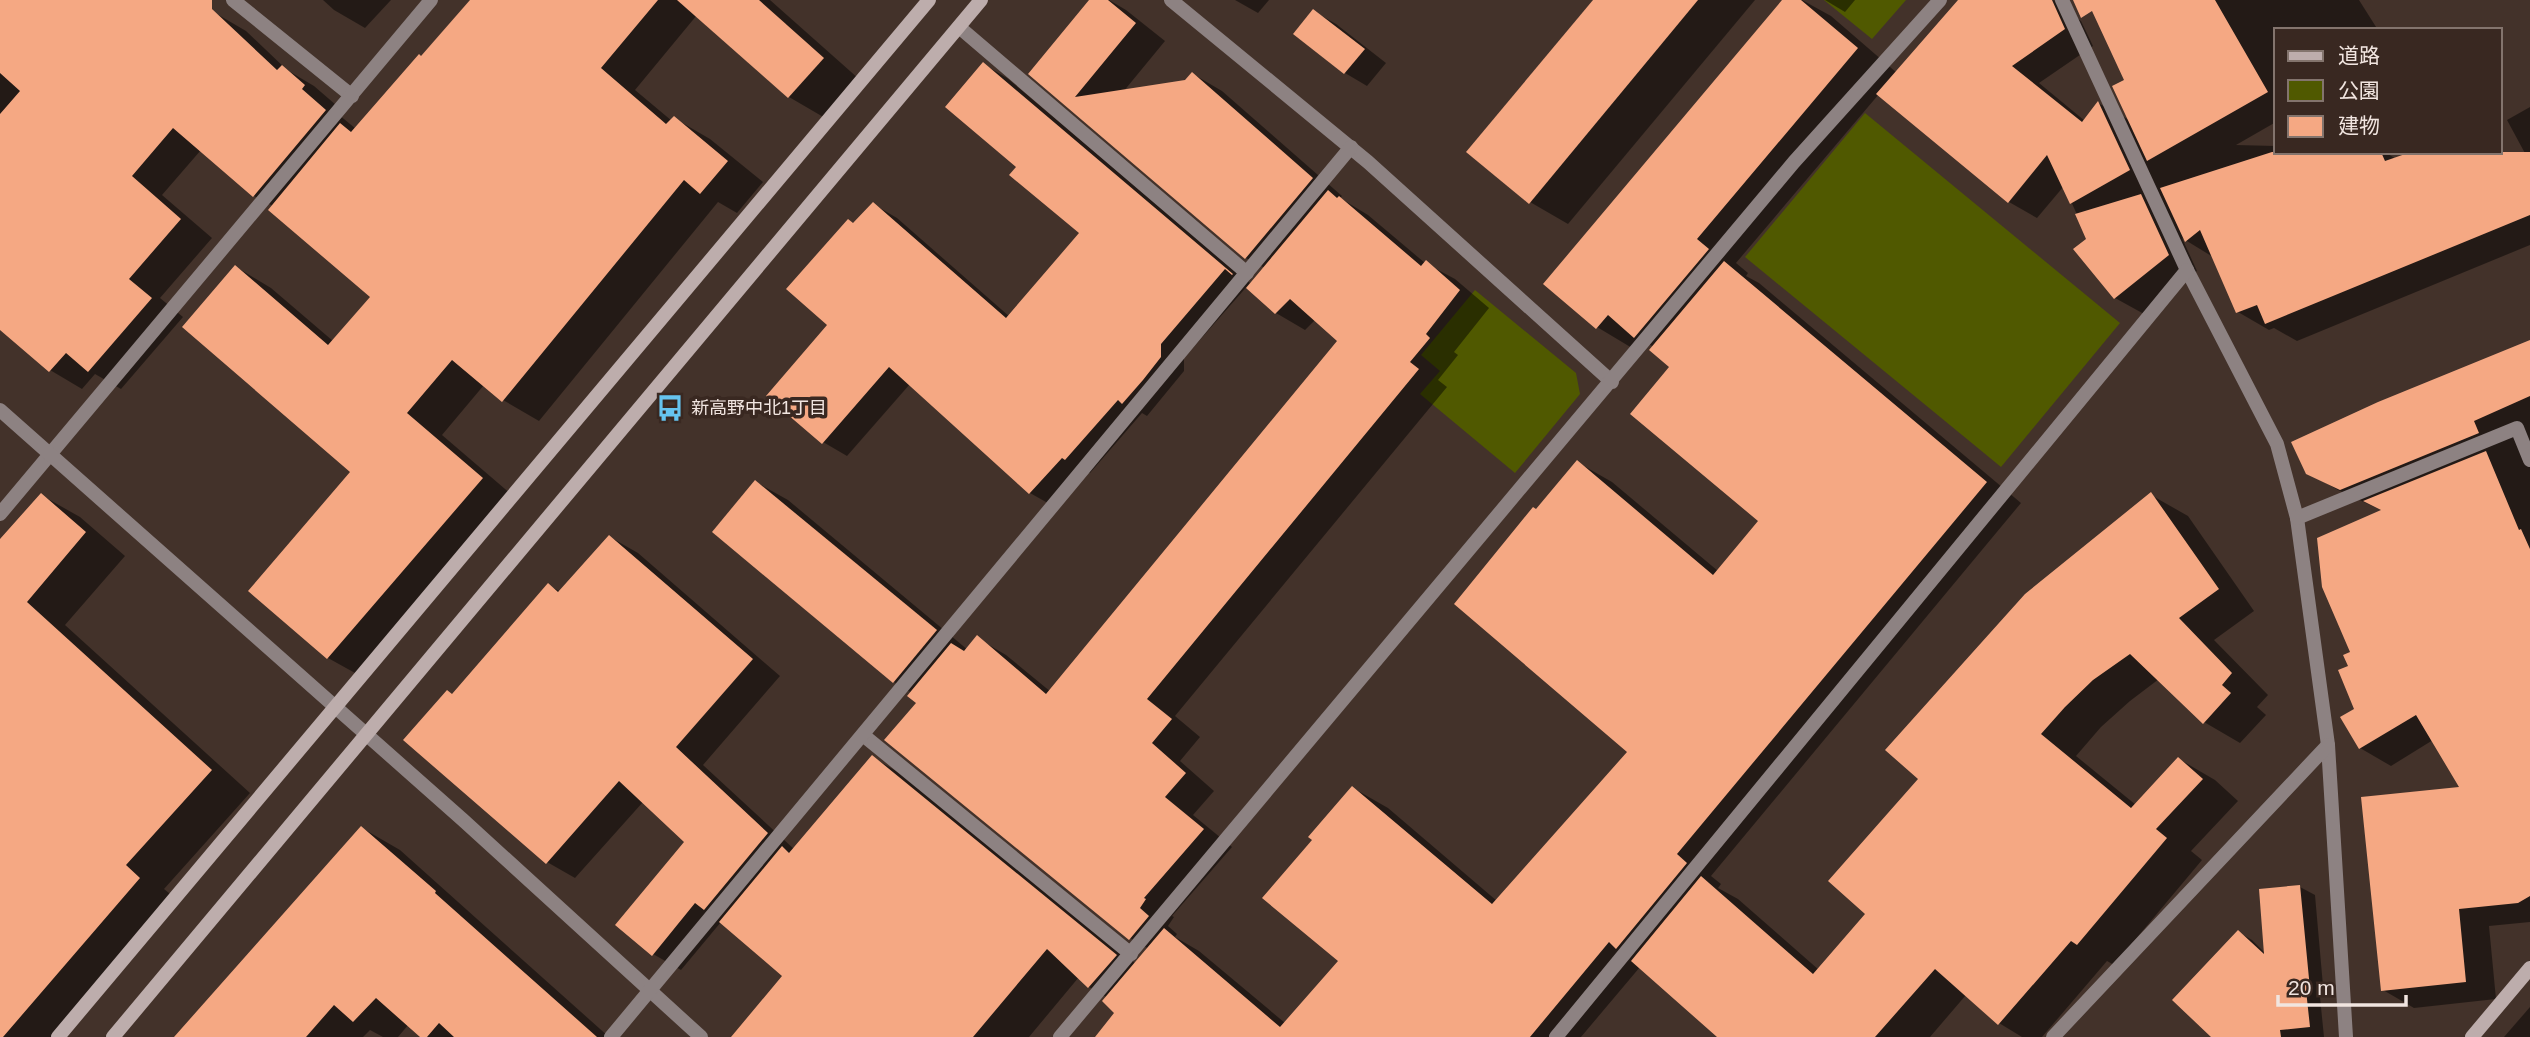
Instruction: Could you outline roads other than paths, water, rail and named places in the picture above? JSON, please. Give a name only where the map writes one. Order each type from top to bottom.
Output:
[{"type":"street","points":[[233,0],[352,96]]},
{"type":"street","points":[[0,514],[431,0]]},
{"type":"street","points":[[58,1037],[929,0]]},
{"type":"street","points":[[113,1037],[981,0]]},
{"type":"street","points":[[1171,0],[1351,147],[1612,382]]},
{"type":"street","points":[[1060,1037],[1794,162],[1940,0]]},
{"type":"street","points":[[2062,0],[2187,270],[2277,444],[2297,517],[2328,745],[2346,1037]]},
{"type":"street","points":[[959,27],[1247,274]]},
{"type":"street","points":[[611,1037],[1351,147]]},
{"type":"street","points":[[1556,1037],[2187,270]]},
{"type":"street","points":[[0,410],[651,989],[701,1037]]},
{"type":"street","points":[[2297,517],[2517,428],[2530,460]]},
{"type":"street","points":[[863,735],[1130,954]]},
{"type":"street","points":[[2053,1037],[2328,745]]},
{"type":"street","points":[[2472,1037],[2530,968]]},
{"type":"place","name":"新高野中北1丁目","points":[[670,408]]}]
